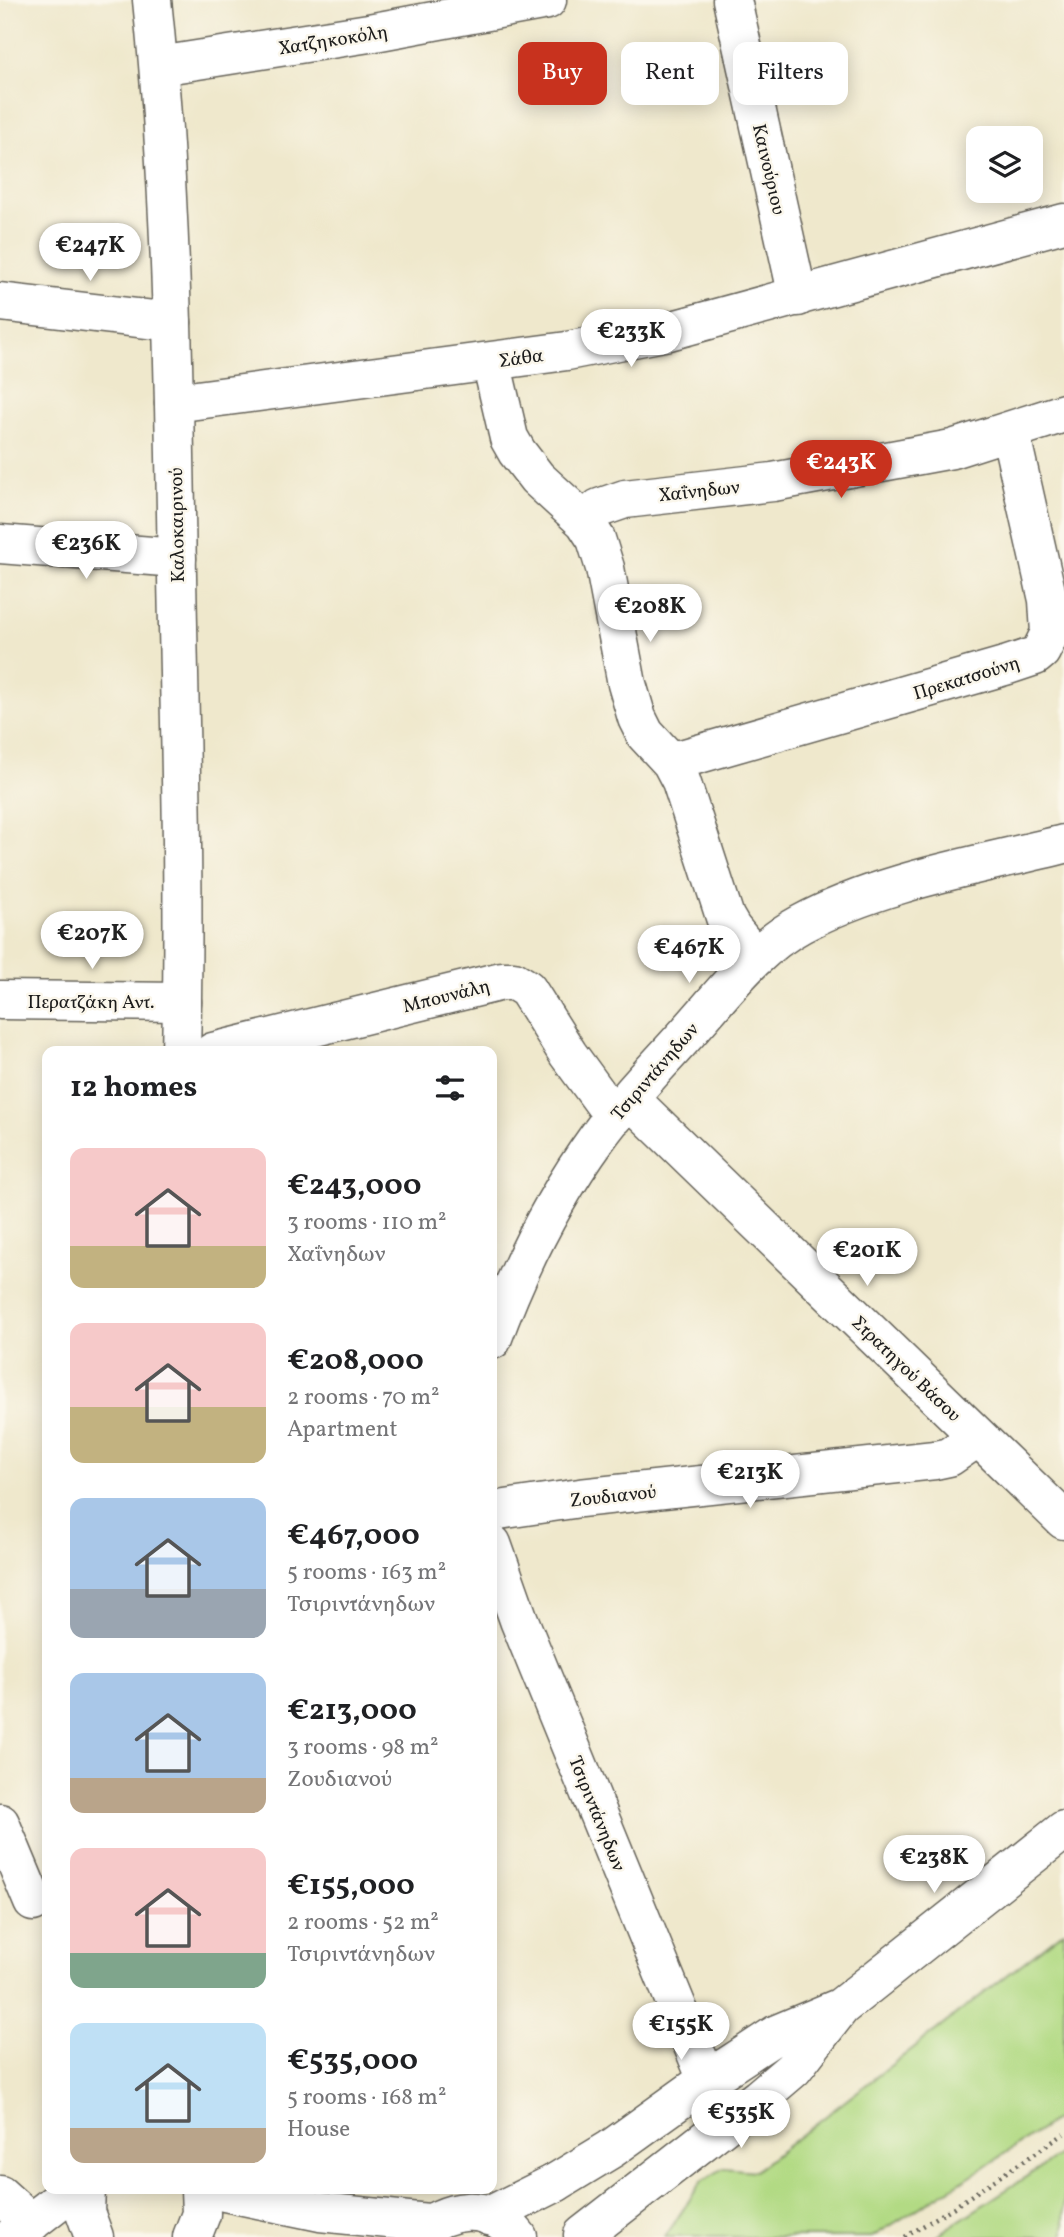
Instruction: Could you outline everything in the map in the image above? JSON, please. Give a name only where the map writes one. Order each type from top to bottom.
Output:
[{"type":"street","name":"Καλοκαιρινού","points":[[152,0],[168,209],[172,322],[183,1002],[181,1046]]},
{"type":"street","name":"Χατζηκοκόλη","points":[[159,66],[369,33],[547,0]]},
{"type":"street","name":"Καινούριου","points":[[732,0],[798,297]]},
{"type":"street","name":"Σάθα","points":[[174,403],[567,351],[669,331],[1064,223]]},
{"type":"street","points":[[0,302],[172,322]]},
{"type":"street","points":[[491,361],[509,438],[517,452],[537,478],[585,523],[596,539],[605,568],[636,718],[645,734],[671,762],[689,800],[725,917],[755,957]]},
{"type":"street","name":"Χαΐνηδων","points":[[585,523],[599,508],[625,499],[773,482],[952,449],[1064,413]]},
{"type":"street","name":"Πρεκατσούνη","points":[[671,762],[1008,666],[1041,651],[1050,633],[1048,600],[1010,431]]},
{"type":"street","points":[[0,544],[177,558]]},
{"type":"street","name":"Τσιριντάνηδων","points":[[497,1326],[510,1291],[538,1235],[596,1139],[755,957],[800,925],[848,902],[941,874],[1064,844]]},
{"type":"street","name":"Μπουνάλη","points":[[238,1046],[502,981],[514,981],[527,989],[568,1054],[621,1108]]},
{"type":"street","name":"Περατζάκη Αντ.","points":[[0,1000],[183,1002]]},
{"type":"street","name":"Στρατηγού Βάσου","points":[[621,1108],[978,1437],[1064,1520]]},
{"type":"street","name":"Ζουδιανού","points":[[497,1510],[580,1498],[935,1460],[949,1457],[978,1437]]},
{"type":"street","name":"Τσιριντάνηδων","points":[[497,1558],[519,1620],[708,2080]]},
{"type":"street","points":[[0,1823],[27,1900]]},
{"type":"street","points":[[582,2236],[760,2098],[793,2069],[841,2007],[1064,1830]]},
{"type":"street","points":[[234,2194],[421,2230],[446,2214],[466,2212],[503,2226],[555,2183],[640,2129],[777,2034],[841,2007]]},
{"type":"street","points":[[0,2195],[22,2230],[68,2194]]},
{"type":"street","points":[[86,2194],[85,2212],[94,2237]]},
{"type":"street","points":[[192,2237],[201,2214],[201,2194]]},
{"type":"path","points":[[905,2237],[1064,2134]]},
{"type":"green space","points":[[1064,1931],[1064,2114],[872,2237],[665,2237],[702,2181],[724,2168],[755,2171]]},
{"type":"green space","points":[[1064,2152],[1064,2237],[934,2237]]}]
